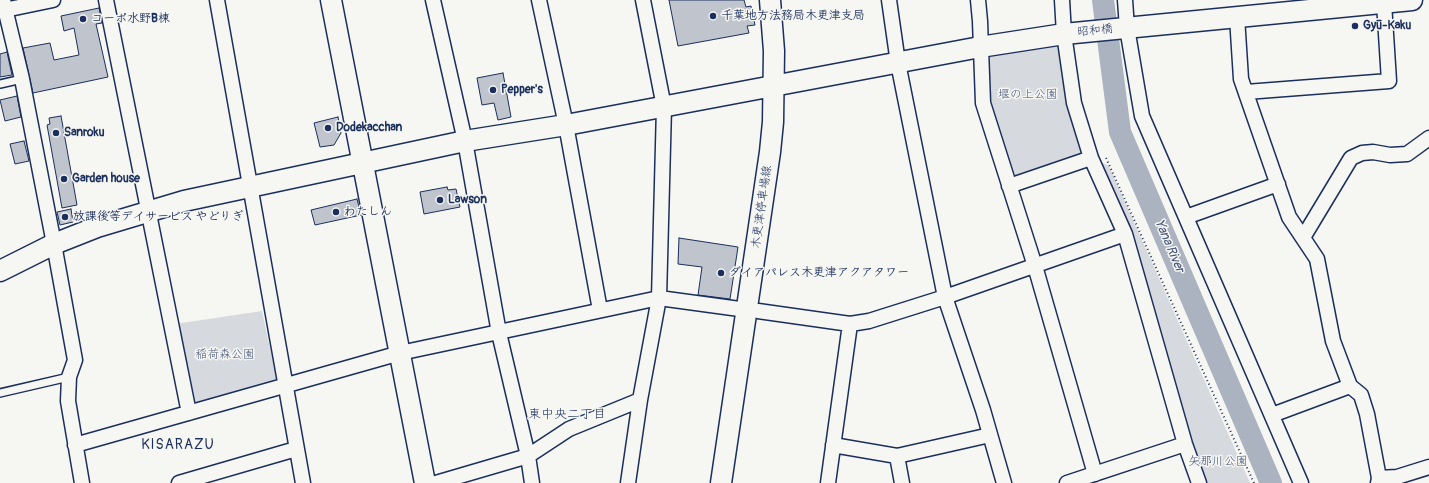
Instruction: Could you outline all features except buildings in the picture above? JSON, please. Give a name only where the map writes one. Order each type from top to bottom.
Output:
[{"type":"street","points":[[53,0],[3,7],[22,79],[75,360],[69,377],[68,402],[82,483]]},
{"type":"street","points":[[106,0],[189,413]]},
{"type":"street","points":[[217,0],[303,483]]},
{"type":"street","points":[[331,0],[364,163],[425,483]]},
{"type":"street","points":[[433,0],[465,142],[499,333],[528,456],[532,483]]},
{"type":"street","points":[[539,0],[566,125],[600,310]]},
{"type":"street","points":[[628,483],[640,400],[659,298],[664,106],[643,0]]},
{"type":"street","name":"木更津停車場線","points":[[721,483],[753,310],[785,123],[774,50],[770,0]]},
{"type":"street","name":"木更津停車場線","points":[[780,84],[786,45],[782,0]]},
{"type":"street","points":[[889,0],[898,63],[945,297],[1004,483]]},
{"type":"street","points":[[978,0],[983,103],[1034,266],[1095,474]]},
{"type":"street","points":[[1062,0],[1064,34],[1074,103],[1097,156],[1124,234],[1199,483]]},
{"type":"street","points":[[1125,0],[1127,28],[1142,116],[1301,483]]},
{"type":"street","name":"昭和橋","points":[[0,271],[54,244],[97,227],[184,201],[465,142],[566,125],[980,47],[1064,34],[1237,17],[1297,6],[1384,3],[1412,0]]},
{"type":"street","points":[[1246,92],[1389,81],[1384,3]]},
{"type":"street","points":[[1237,17],[1241,79],[1289,217],[1304,236],[1317,259],[1333,341],[1350,386],[1361,395],[1367,414],[1379,481],[1429,467]]},
{"type":"street","points":[[1304,236],[1351,158],[1362,153],[1373,152],[1390,156],[1407,154],[1429,138]]},
{"type":"street","points":[[1009,186],[1097,156]]},
{"type":"street","points":[[1186,217],[1278,184]]},
{"type":"street","points":[[75,445],[400,353],[659,298],[850,324],[869,320],[945,297],[1124,234]]},
{"type":"street","name":"木更津停車場線","points":[[734,483],[753,310]]},
{"type":"street","points":[[828,483],[850,324]]},
{"type":"street","points":[[1272,415],[1350,386]]},
{"type":"street","points":[[436,483],[528,456],[569,430],[640,400]]},
{"type":"street","points":[[833,445],[897,456],[990,435]]},
{"type":"street","points":[[1067,483],[1186,444]]},
{"type":"street","points":[[179,483],[296,449]]},
{"type":"street","points":[[897,456],[902,483]]},
{"type":"lane","points":[[0,84],[22,79]]},
{"type":"lane","points":[[0,393],[69,377]]},
{"type":"path","points":[[1097,156],[1112,168],[1254,483]]},
{"type":"green space","name":"堰の上公園","points":[[1058,43],[1066,99],[1083,153],[1014,179],[991,101],[988,52]]},
{"type":"green space","name":"矢那川公園","points":[[1093,158],[1109,166],[1250,483],[1203,483]]},
{"type":"green space","name":"稲荷森公園","points":[[262,311],[277,381],[192,405],[175,324]]},
{"type":"waterway","name":"Yana River","points":[[1103,0],[1120,132],[1271,483]]},
{"type":"place","name":"千葉地方法務局木更津支局","points":[[713,16]]},
{"type":"place","name":"コーポ水野B棟","points":[[83,19]]},
{"type":"place","name":"Gyū-Kaku","points":[[1355,26]]},
{"type":"place","name":"Pepper's","points":[[493,90]]},
{"type":"place","name":"Dodekacchan","points":[[328,128]]},
{"type":"place","name":"Sanroku","points":[[56,133]]},
{"type":"place","name":"Garden house","points":[[64,179]]},
{"type":"place","name":"Lawson","points":[[440,200]]},
{"type":"place","name":"わたしん","points":[[336,212]]},
{"type":"place","name":"放課後等デイサービス やどりぎ","points":[[65,217]]},
{"type":"place","name":"ダイアパレス木更津アクアタワー","points":[[721,273]]},
{"type":"district","name":"東中央二丁目","points":[[567,415]]},
{"type":"district","name":"KISARAZU","points":[[178,445]]}]
